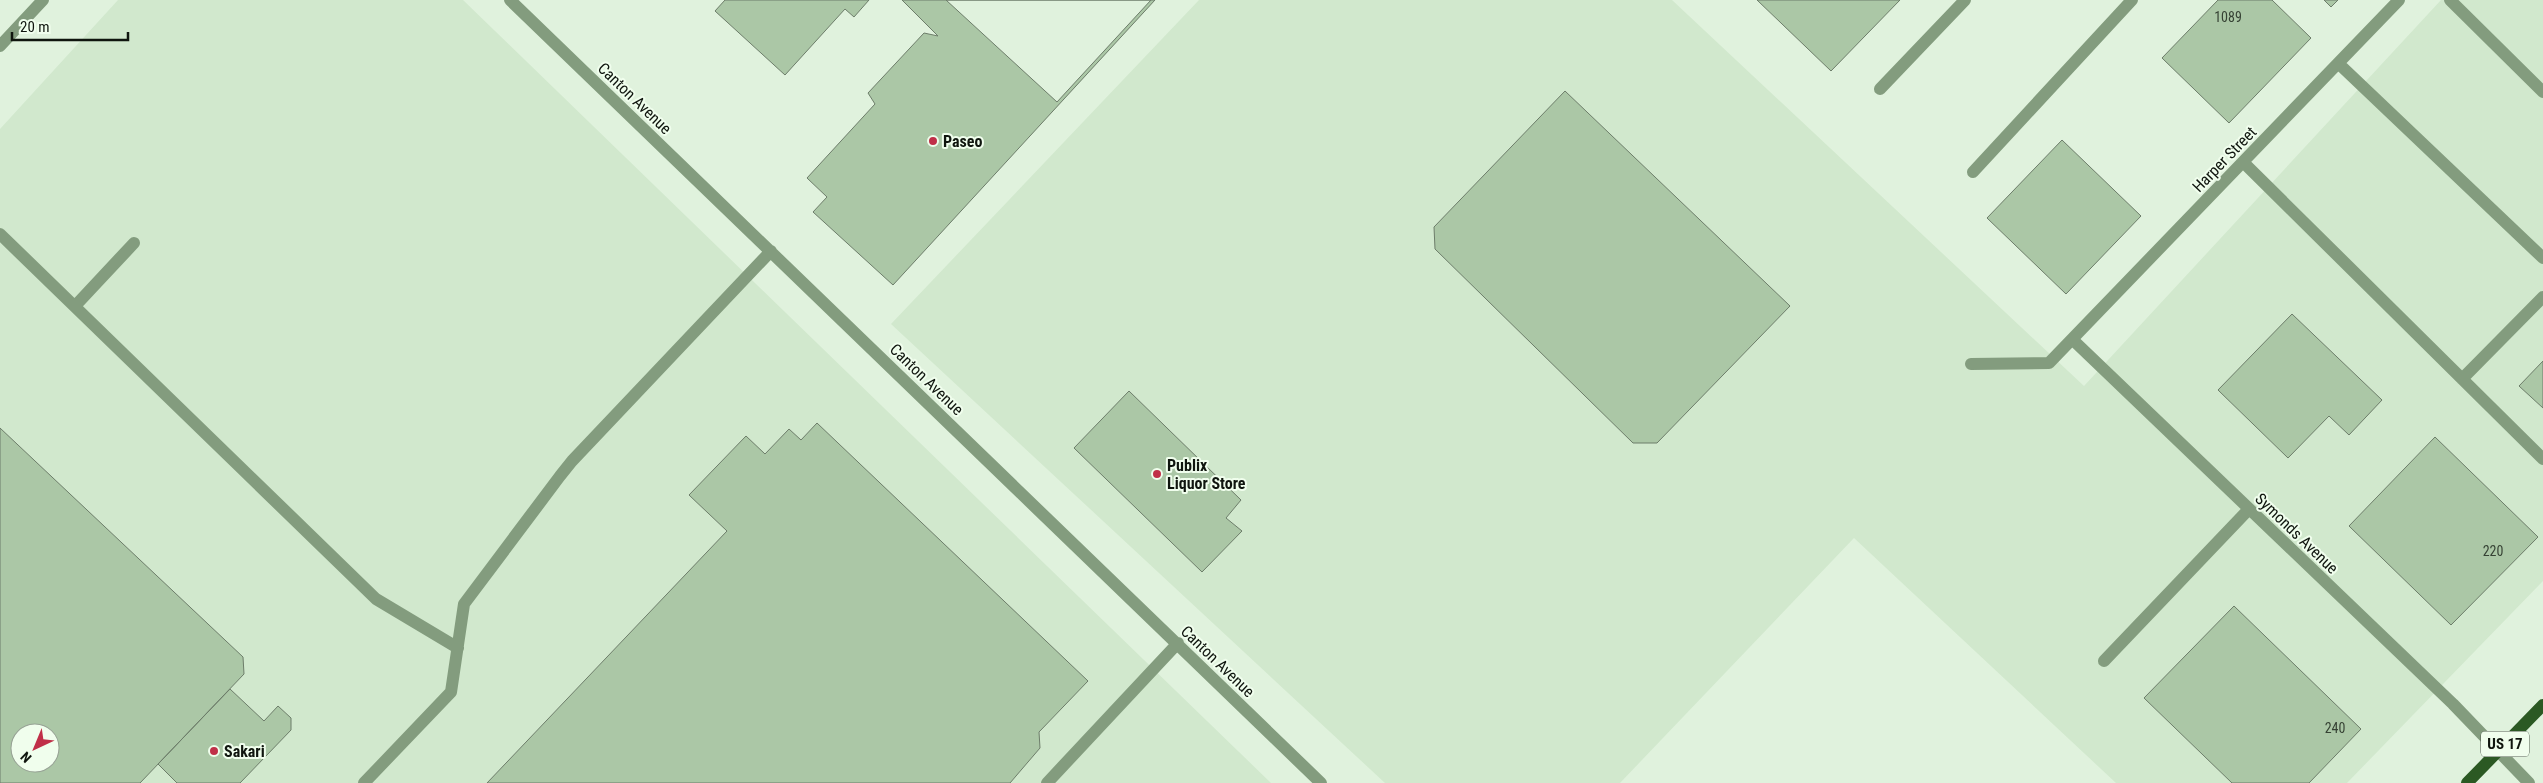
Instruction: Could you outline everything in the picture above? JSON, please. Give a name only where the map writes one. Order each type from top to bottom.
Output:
[{"type":"main road","name":"US 17","points":[[2467,783],[2543,705]]},
{"type":"street","points":[[0,46],[42,0]]},
{"type":"street","name":"Canton Avenue","points":[[510,0],[1178,643],[1320,783]]},
{"type":"street","points":[[1880,89],[1965,0]]},
{"type":"street","points":[[1973,172],[2132,0]]},
{"type":"street","name":"Harper Street","points":[[1971,364],[2050,363],[2399,0]]},
{"type":"street","points":[[2450,0],[2543,92]]},
{"type":"street","points":[[2339,64],[2543,258]]},
{"type":"street","points":[[2243,162],[2543,459]]},
{"type":"street","points":[[0,234],[76,305],[376,599],[458,648]]},
{"type":"street","points":[[76,305],[134,243]]},
{"type":"street","points":[[364,783],[451,692],[464,604],[572,460],[771,251]]},
{"type":"street","points":[[2462,379],[2543,297]]},
{"type":"street","name":"Symonds Avenue","points":[[2073,340],[2453,704],[2529,783]]},
{"type":"street","points":[[2104,661],[2249,509]]},
{"type":"street","points":[[1047,783],[1178,643]]},
{"type":"shaded area","points":[[118,0],[463,0],[1271,783],[0,783],[0,129]]},
{"type":"shaded area","points":[[1199,0],[1672,0],[2084,386],[2441,0],[2543,0],[2543,581],[2347,783],[2116,783],[1854,538],[1620,783],[1385,783],[891,324]]},
{"type":"building","points":[[725,0],[869,0],[854,17],[845,9],[785,75],[715,11]]},
{"type":"building","name":"Paseo","points":[[902,0],[1155,0],[893,285],[813,212],[827,197],[807,178],[875,104],[868,93],[924,33],[938,36]]},
{"type":"building","points":[[946,0],[1151,0],[1057,102]]},
{"type":"building","points":[[1757,0],[1900,0],[1831,71]]},
{"type":"building","points":[[2218,0],[2272,0],[2311,38],[2229,123],[2162,58]]},
{"type":"building","points":[[2324,0],[2338,0],[2331,7]]},
{"type":"building","points":[[1565,91],[1790,306],[1657,443],[1633,443],[1435,249],[1434,227]]},
{"type":"building","points":[[2062,140],[2141,216],[2066,294],[1987,218]]},
{"type":"building","points":[[2292,314],[2382,400],[2349,435],[2329,416],[2288,458],[2218,390]]},
{"type":"building","points":[[2543,361],[2543,408],[2519,386]]},
{"type":"building","name":"Publix Liquor Store","points":[[1129,391],[1241,500],[1226,518],[1242,531],[1202,572],[1074,448]]},
{"type":"building","points":[[817,423],[1088,681],[1039,732],[1040,748],[1010,783],[487,783],[727,531],[689,495],[746,436],[765,454],[789,429],[801,440]]},
{"type":"building","points":[[0,428],[243,657],[244,674],[140,783],[0,783]]},
{"type":"building","points":[[2435,437],[2538,537],[2451,625],[2349,526]]},
{"type":"building","points":[[2234,606],[2361,729],[2309,783],[2232,783],[2144,698]]},
{"type":"building","points":[[230,689],[264,721],[278,706],[291,718],[291,730],[240,783],[177,783],[158,764]]},
{"type":"place","name":"Paseo","points":[[933,141]]},
{"type":"place","name":"Publix Liquor Store","points":[[1157,474]]},
{"type":"place","name":"Sakari","points":[[214,751]]}]
